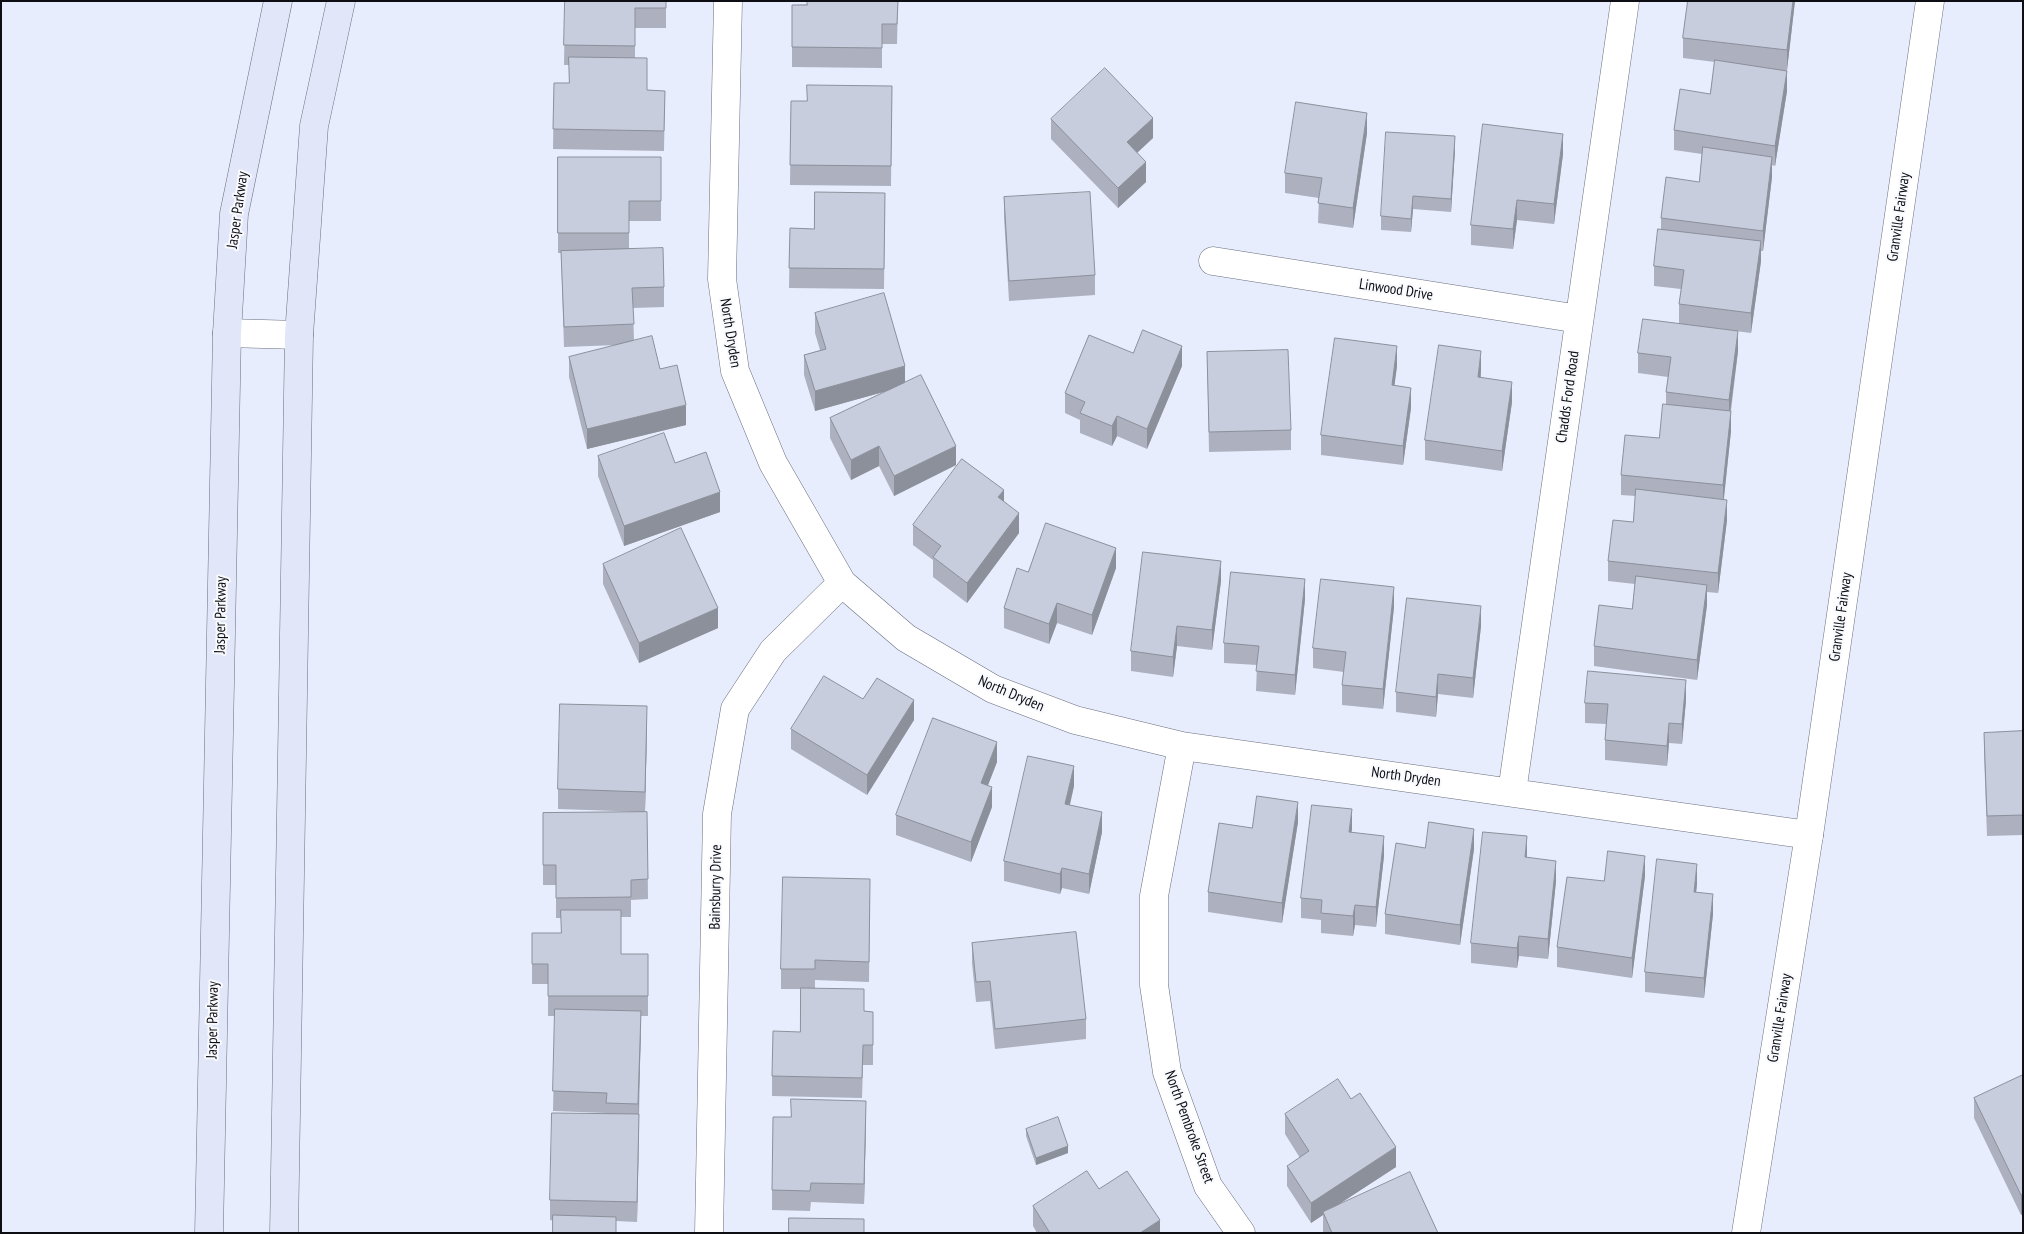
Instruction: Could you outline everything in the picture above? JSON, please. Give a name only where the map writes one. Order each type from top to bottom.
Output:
[{"type":"main road","name":"Jasper Parkway","points":[[209,1233],[227,333],[234,214],[278,1]]},
{"type":"main road","points":[[284,1233],[299,335],[314,126],[341,1]]},
{"type":"street","name":"North Dryden","points":[[728,1],[722,279],[735,371],[773,463],[842,582],[906,638],[993,689],[1075,720],[1182,746],[1809,835]]},
{"type":"street","name":"Chadds Ford Road","points":[[1512,792],[1625,1]]},
{"type":"street","name":"Granville Fairway","points":[[1746,1233],[1809,835],[1930,1]]},
{"type":"street","name":"Linwood Drive","points":[[1214,261],[1579,319]]},
{"type":"street","points":[[227,333],[299,335]]},
{"type":"street","name":"Bainsburry Drive","points":[[709,1233],[717,814],[735,709],[773,651],[842,582]]},
{"type":"street","name":"North Pembroke Street","points":[[1182,746],[1154,896],[1154,985],[1167,1072],[1208,1186],[1241,1233]]},
{"type":"building","points":[[565,1],[666,1],[666,8],[635,8],[635,46],[564,45]]},
{"type":"building","points":[[807,1],[898,1],[897,24],[882,24],[882,48],[792,47],[792,5],[807,5]]},
{"type":"building","points":[[1688,1],[1793,1],[1787,50],[1683,38]]},
{"type":"building","points":[[569,57],[647,58],[647,90],[665,91],[664,131],[553,129],[554,83],[569,83]]},
{"type":"building","points":[[1715,60],[1787,71],[1775,146],[1674,130],[1680,89],[1710,94]]},
{"type":"building","points":[[1105,68],[1153,118],[1127,142],[1146,162],[1118,188],[1051,119]]},
{"type":"building","points":[[807,85],[892,86],[891,166],[790,165],[791,101],[807,101]]},
{"type":"building","points":[[1296,102],[1367,113],[1353,208],[1318,203],[1322,178],[1285,173]]},
{"type":"building","points":[[1483,124],[1563,134],[1554,204],[1517,200],[1513,229],[1471,225]]},
{"type":"building","points":[[1386,132],[1455,136],[1451,199],[1413,196],[1411,219],[1381,216]]},
{"type":"building","points":[[1703,147],[1772,157],[1763,231],[1661,218],[1666,177],[1699,182]]},
{"type":"building","points":[[558,157],[661,157],[661,201],[629,201],[629,233],[558,233]]},
{"type":"building","points":[[815,192],[885,193],[884,269],[789,268],[790,228],[814,229]]},
{"type":"building","points":[[1090,192],[1095,275],[1009,281],[1004,197]]},
{"type":"building","points":[[1658,229],[1761,241],[1751,313],[1679,304],[1684,270],[1654,266]]},
{"type":"building","points":[[663,248],[664,287],[632,288],[634,324],[564,327],[561,251]]},
{"type":"building","points":[[884,293],[905,366],[815,391],[804,355],[826,349],[815,313]]},
{"type":"building","points":[[1643,319],[1738,331],[1729,400],[1666,392],[1671,357],[1638,353]]},
{"type":"building","points":[[1143,330],[1182,346],[1147,429],[1117,416],[1112,426],[1080,413],[1085,402],[1065,393],[1089,335],[1133,353]]},
{"type":"building","points":[[652,336],[660,369],[677,365],[686,405],[587,429],[569,357]]},
{"type":"building","points":[[1335,338],[1397,346],[1392,385],[1411,388],[1403,446],[1321,435]]},
{"type":"building","points":[[1439,345],[1481,351],[1478,377],[1512,382],[1502,451],[1425,440]]},
{"type":"building","points":[[1288,350],[1291,430],[1209,432],[1207,352]]},
{"type":"building","points":[[921,375],[956,446],[894,476],[879,446],[851,460],[830,418]]},
{"type":"building","points":[[1663,404],[1731,411],[1723,485],[1621,475],[1625,435],[1659,438]]},
{"type":"building","points":[[664,433],[675,463],[706,452],[720,492],[624,526],[598,456]]},
{"type":"building","points":[[962,459],[1004,490],[998,497],[1019,513],[967,583],[933,557],[941,546],[913,525]]},
{"type":"building","points":[[1636,489],[1727,500],[1718,573],[1608,561],[1613,520],[1633,522]]},
{"type":"building","points":[[1046,523],[1116,548],[1092,615],[1057,603],[1049,624],[1004,608],[1017,568],[1028,572]]},
{"type":"building","points":[[681,528],[718,608],[639,643],[603,564]]},
{"type":"building","points":[[1143,552],[1221,561],[1212,630],[1177,626],[1173,657],[1131,651]]},
{"type":"building","points":[[1231,572],[1305,579],[1295,675],[1256,671],[1259,646],[1224,643]]},
{"type":"building","points":[[1636,576],[1707,585],[1697,660],[1594,646],[1599,605],[1632,609]]},
{"type":"building","points":[[1321,579],[1394,587],[1383,689],[1342,685],[1346,652],[1313,648]]},
{"type":"building","points":[[1407,598],[1481,606],[1473,678],[1438,674],[1436,697],[1396,692]]},
{"type":"building","points":[[1588,671],[1686,680],[1682,724],[1669,723],[1667,746],[1605,740],[1608,704],[1585,703]]},
{"type":"building","points":[[824,676],[863,699],[877,678],[914,700],[867,775],[791,729]]},
{"type":"building","points":[[560,704],[647,706],[645,792],[558,789]]},
{"type":"building","points":[[933,718],[997,742],[981,783],[992,787],[971,842],[896,815]]},
{"type":"building","points":[[2023,731],[2023,815],[1987,816],[1984,733]]},
{"type":"building","points":[[1028,756],[1074,766],[1065,804],[1102,812],[1089,874],[1062,868],[1060,874],[1004,861]]},
{"type":"building","points":[[1257,796],[1298,802],[1282,903],[1208,892],[1219,823],[1252,828]]},
{"type":"building","points":[[1312,805],[1352,809],[1349,832],[1384,836],[1376,907],[1355,905],[1353,916],[1321,913],[1322,900],[1301,898]]},
{"type":"building","points":[[647,812],[648,879],[631,880],[631,897],[556,898],[556,865],[543,865],[543,813]]},
{"type":"building","points":[[1429,822],[1474,829],[1460,925],[1385,914],[1396,843],[1425,848]]},
{"type":"building","points":[[1483,832],[1527,836],[1525,857],[1556,861],[1548,939],[1519,936],[1517,948],[1471,943]]},
{"type":"building","points":[[1608,851],[1645,856],[1632,958],[1557,947],[1567,877],[1604,881]]},
{"type":"building","points":[[1657,859],[1697,864],[1694,892],[1713,894],[1704,978],[1645,972]]},
{"type":"building","points":[[783,877],[870,879],[869,962],[815,960],[815,969],[781,969]]},
{"type":"building","points":[[561,910],[621,910],[621,954],[648,954],[648,996],[548,996],[548,964],[532,964],[532,933],[561,933]]},
{"type":"building","points":[[1076,932],[1086,1019],[995,1029],[990,981],[976,982],[972,943]]},
{"type":"building","points":[[801,988],[864,989],[864,1011],[873,1012],[873,1045],[863,1045],[862,1078],[772,1076],[773,1031],[800,1032]]},
{"type":"building","points":[[555,1009],[641,1011],[638,1104],[606,1103],[607,1093],[553,1091]]},
{"type":"building","points":[[2023,1075],[2023,1194],[2021,1195],[1974,1098]]},
{"type":"building","points":[[1338,1079],[1351,1099],[1360,1093],[1396,1147],[1311,1203],[1287,1166],[1309,1151],[1285,1114]]},
{"type":"building","points":[[791,1099],[866,1101],[864,1184],[811,1183],[810,1191],[772,1190],[773,1117],[791,1117]]},
{"type":"building","points":[[552,1113],[639,1114],[637,1202],[550,1200]]},
{"type":"building","points":[[1058,1117],[1068,1146],[1036,1158],[1026,1129]]},
{"type":"building","points":[[1087,1171],[1099,1189],[1127,1171],[1160,1220],[1140,1233],[1050,1233],[1033,1206]]},
{"type":"building","points":[[1410,1172],[1438,1233],[1332,1233],[1323,1212]]},
{"type":"building","points":[[553,1215],[616,1217],[616,1233],[553,1233]]},
{"type":"building","points":[[789,1218],[864,1219],[864,1233],[789,1233]]}]
